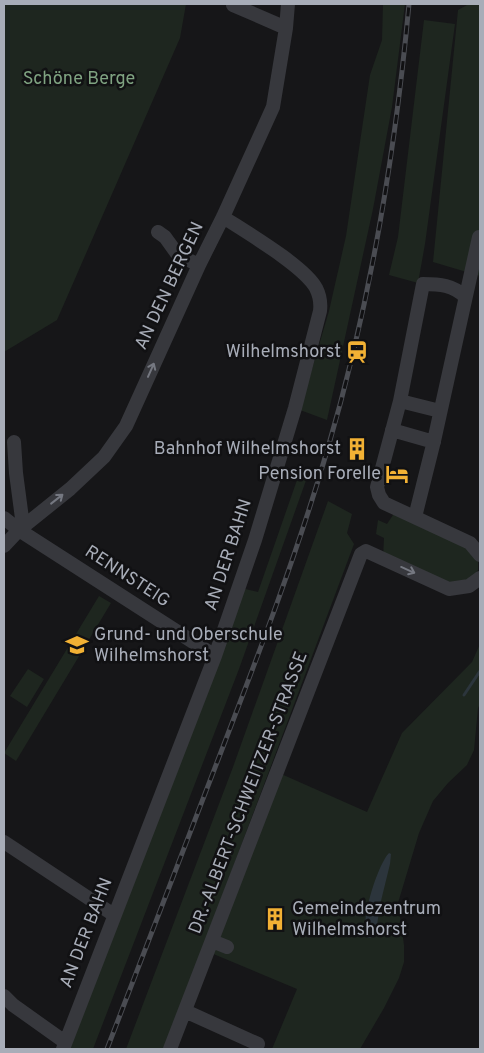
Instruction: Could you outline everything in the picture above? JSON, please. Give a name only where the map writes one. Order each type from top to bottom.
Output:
[{"type":"street","name":"AN DEN BERGEN","points":[[4,546],[21,528],[70,489],[104,457],[126,426],[199,265],[224,217],[273,107],[288,4]]},
{"type":"street","points":[[233,5],[286,28]]},
{"type":"street","name":"AN DER BAHN","points":[[64,1046],[215,656],[255,540],[295,408],[321,306],[320,296],[307,277],[224,217]]},
{"type":"street","points":[[158,232],[165,237],[178,255],[199,265]]},
{"type":"street","points":[[415,518],[434,442],[479,237]]},
{"type":"street","points":[[465,296],[458,290],[438,284],[423,284],[400,401],[377,487],[384,503],[470,543],[480,555]]},
{"type":"street","points":[[400,401],[440,411]]},
{"type":"street","points":[[392,430],[434,442]]},
{"type":"street","points":[[4,531],[21,528],[14,442]]},
{"type":"street","name":"RENNSTEIG","points":[[4,518],[215,656]]},
{"type":"street","name":"DR.-ALBERT-SCHWEITZER-STRASSE","points":[[170,1049],[363,552],[368,552],[449,589],[469,586],[480,578]]},
{"type":"street","points":[[4,842],[114,915]]},
{"type":"street","points":[[212,940],[227,947]]},
{"type":"street","points":[[4,996],[64,1046]]},
{"type":"street","points":[[185,1011],[258,1044]]},
{"type":"green space","name":"Schöne Berge","points":[[4,4],[186,4],[180,38],[57,320],[4,352]]},
{"type":"green space","points":[[383,4],[405,4],[392,107],[373,209],[327,420],[300,410],[329,311],[346,236],[370,75],[382,40]]},
{"type":"green space","points":[[469,4],[480,4],[480,276],[433,262],[458,10]]},
{"type":"green space","points":[[424,20],[455,24],[418,283],[389,275],[398,237]]},
{"type":"green space","points":[[303,469],[309,472],[239,669],[93,1049],[69,1049],[241,588],[258,592],[297,480]]},
{"type":"green space","points":[[328,501],[352,514],[347,533],[354,544],[165,1049],[126,1049],[233,767]]},
{"type":"green space","points":[[397,509],[467,545],[478,557],[478,570],[473,579],[449,589],[383,559],[384,538],[376,534],[378,520],[387,524]]},
{"type":"green space","points":[[99,596],[111,603],[16,761],[4,753]]},
{"type":"green space","points":[[480,644],[480,704],[474,750],[467,765],[433,801],[419,833],[398,903],[404,945],[404,962],[399,978],[384,1008],[360,1049],[272,1049],[297,989],[211,953],[279,773],[367,812],[402,733],[472,662]]},
{"type":"green space","points":[[28,669],[44,679],[27,707],[10,696]]},
{"type":"shaded area","points":[[389,853],[391,854],[390,864],[380,905],[376,932],[373,937],[368,938],[366,931],[367,908],[375,881]]},
{"type":"waterway","points":[[464,695],[480,671]]},
{"type":"railway","points":[[107,1049],[263,640],[303,528],[327,451],[356,341],[379,229],[396,117],[409,4]]},
{"type":"place","name":"Wilhelmshorst","points":[[357,352]]},
{"type":"place","name":"Bahnhof Wilhelmshorst","points":[[357,449]]},
{"type":"place","name":"Pension Forelle","points":[[397,474]]},
{"type":"place","name":"Grund- und Oberschule Wilhelmshorst","points":[[77,645]]},
{"type":"place","name":"Gemeindezentrum Wilhelmshorst","points":[[275,919]]}]
